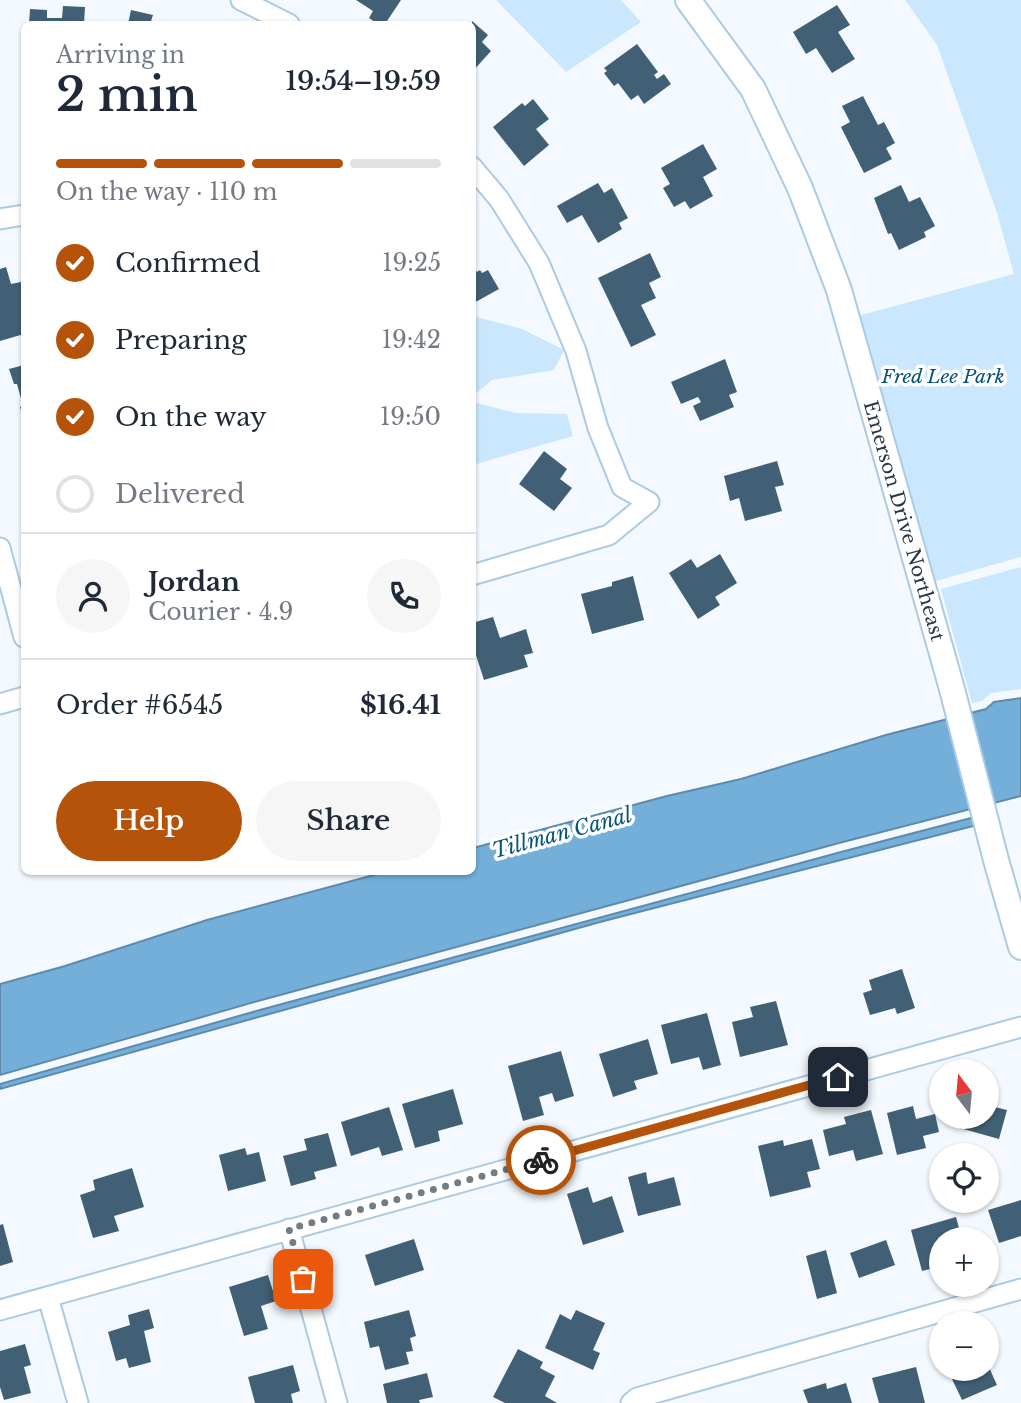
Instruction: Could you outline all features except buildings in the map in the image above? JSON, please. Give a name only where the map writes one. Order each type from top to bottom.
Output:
[{"type":"street","points":[[241,0],[283,21]]},
{"type":"street","name":"Emerson Drive Northeast","points":[[688,0],[753,89],[800,188],[839,290],[952,689],[1021,947]]},
{"type":"street","points":[[476,172],[499,199],[539,263],[576,351],[598,428],[622,486],[649,502],[609,535],[476,574]]},
{"type":"street","points":[[0,219],[21,216]]},
{"type":"street","points":[[0,548],[21,626]]},
{"type":"street","points":[[0,704],[21,698]]},
{"type":"street","points":[[0,1310],[1021,1027]]},
{"type":"street","points":[[289,1229],[337,1403]]},
{"type":"street","points":[[631,1403],[637,1398],[1021,1289]]},
{"type":"street","points":[[48,1297],[78,1403]]},
{"type":"green space","points":[[496,0],[621,0],[641,22],[566,72]]},
{"type":"green space","name":"Fred Lee Park","points":[[905,0],[1021,0],[1021,557],[922,585],[850,318],[1014,274],[997,213],[937,45]]},
{"type":"green space","points":[[476,317],[522,329],[564,350],[554,370],[492,380],[476,393]]},
{"type":"green space","points":[[476,403],[516,413],[567,414],[573,436],[476,464]]},
{"type":"green space","points":[[1021,567],[1021,689],[991,693],[982,701],[972,703],[941,589]]},
{"type":"water","name":"Tillman Canal","points":[[1021,698],[1021,796],[258,1001],[0,1075],[0,984],[207,920],[374,875],[476,875],[476,847],[741,779],[886,735],[986,709],[994,702]]},
{"type":"water","points":[[975,817],[977,825],[600,922],[0,1089],[0,1084],[260,1010]]},
{"type":"way so far","points":[[303,1279],[289,1229],[541,1160]]},
{"type":"route","points":[[541,1160],[838,1077]]}]
